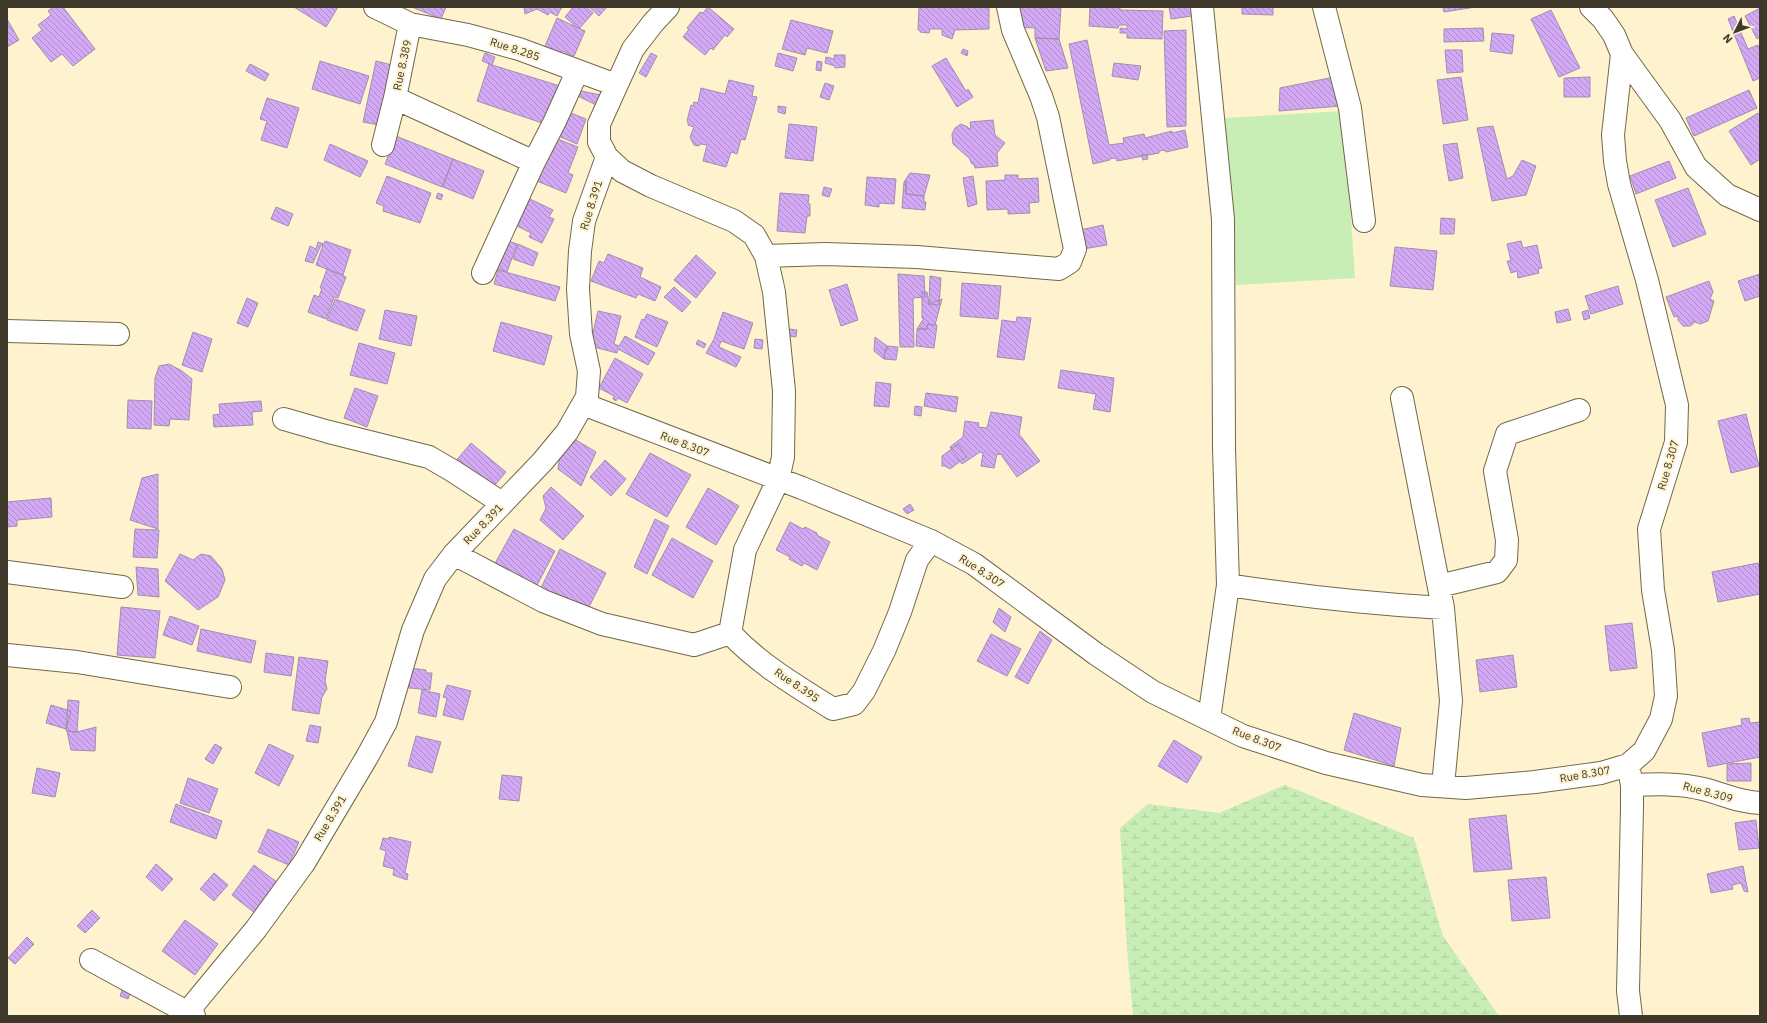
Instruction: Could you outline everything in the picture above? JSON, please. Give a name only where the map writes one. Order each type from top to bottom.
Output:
[{"type":"street","name":"Rue 8.389","points":[[375,7],[410,24],[395,98],[383,145]]},
{"type":"street","points":[[454,554],[543,601],[602,624],[694,645],[730,633],[745,550],[778,480],[783,457],[784,391],[774,292],[766,256],[754,235],[734,221],[651,186],[622,171],[607,157],[599,142],[599,124],[633,49],[642,36],[668,7]]},
{"type":"street","points":[[766,256],[825,254],[917,257],[1059,269],[1070,262],[1075,249],[1048,117],[1041,96],[1013,30],[1008,7]]},
{"type":"street","points":[[1202,7],[1223,219],[1224,440],[1228,585],[1209,719]]},
{"type":"street","points":[[1324,7],[1350,108],[1364,220]]},
{"type":"street","points":[[1591,7],[1603,18],[1614,35],[1622,54],[1670,120],[1696,167],[1727,195],[1760,210]]},
{"type":"street","name":"Rue 8.285","points":[[410,24],[468,35],[519,49],[576,72],[616,85]]},
{"type":"street","name":"Rue 8.307","points":[[583,404],[932,541],[974,564],[1096,654],[1153,692],[1243,736],[1326,763],[1422,785],[1466,788],[1535,782],[1602,773],[1630,775],[1661,719],[1666,696],[1662,650],[1652,590],[1649,529],[1676,442],[1677,405],[1647,280],[1619,184],[1615,161],[1613,135],[1622,54]]},
{"type":"street","points":[[483,273],[534,162],[555,121],[576,72]]},
{"type":"street","points":[[395,98],[534,162]]},
{"type":"street","name":"Rue 8.391","points":[[188,1015],[256,929],[300,869],[367,757],[386,722],[400,671],[422,606],[435,579],[454,554],[502,504],[567,432],[587,397],[588,371],[581,334],[578,289],[580,251],[584,221],[607,157]]},
{"type":"street","points":[[7,332],[118,334]]},
{"type":"street","points":[[1402,398],[1443,608],[1451,701],[1443,786]]},
{"type":"street","points":[[1439,586],[1496,572],[1506,560],[1507,540],[1495,471],[1507,434],[1579,410]]},
{"type":"street","points":[[284,419],[429,457],[453,471],[502,504]]},
{"type":"street","name":"Rue 8.395","points":[[730,633],[746,650],[774,671],[833,709],[854,704],[864,692],[884,651],[900,612],[917,560],[932,541]]},
{"type":"street","points":[[7,572],[122,587]]},
{"type":"street","points":[[1228,585],[1316,598],[1387,605],[1443,608]]},
{"type":"street","points":[[7,655],[77,662],[230,687]]},
{"type":"street","points":[[1630,775],[1628,991],[1631,1016]]},
{"type":"street","name":"Rue 8.309","points":[[1630,775],[1702,789],[1744,802],[1760,803]]},
{"type":"street","points":[[90,960],[188,1015]]},
{"type":"green space","points":[[1344,111],[1355,278],[1236,285],[1225,118]]},
{"type":"green space","points":[[1285,785],[1414,838],[1443,936],[1499,1016],[1133,1016],[1127,949],[1120,828],[1148,804],[1219,813]]},
{"type":"building","points":[[53,7],[63,7],[95,49],[73,66],[62,54],[51,62],[32,38],[42,30],[38,25],[51,15],[48,11]]},
{"type":"building","points":[[294,7],[338,7],[326,27]]},
{"type":"building","points":[[412,7],[446,7],[441,19]]},
{"type":"building","points":[[524,7],[562,7],[557,16],[550,12],[548,15],[537,9],[525,14]]},
{"type":"building","points":[[573,7],[586,7],[593,13],[579,29],[565,17]]},
{"type":"building","points":[[589,7],[607,7],[599,16]]},
{"type":"building","points":[[708,7],[734,29],[727,37],[725,35],[713,50],[711,48],[705,55],[683,37],[689,29],[687,28],[700,12],[703,13]]},
{"type":"building","points":[[919,7],[989,7],[989,29],[955,30],[952,39],[942,35],[942,29],[930,29],[929,33],[920,32],[920,30],[918,30]]},
{"type":"building","points":[[1015,7],[1061,7],[1059,39],[1035,38],[1035,28],[1014,27]]},
{"type":"building","points":[[1090,7],[1120,7],[1120,10],[1163,11],[1162,39],[1127,38],[1127,33],[1120,33],[1120,28],[1127,29],[1127,25],[1119,25],[1118,28],[1089,26]]},
{"type":"building","points":[[1169,7],[1191,7],[1192,16],[1171,19]]},
{"type":"building","points":[[1242,7],[1273,7],[1273,15],[1242,14]]},
{"type":"building","points":[[1443,7],[1476,7],[1444,12]]},
{"type":"building","points":[[1760,8],[1760,37],[1757,39],[1745,16]]},
{"type":"building","points":[[1551,10],[1580,68],[1559,77],[1531,19]]},
{"type":"building","points":[[1734,16],[1748,49],[1758,45],[1760,50],[1760,78],[1753,81],[1728,19]]},
{"type":"building","points":[[557,18],[585,31],[574,56],[562,51],[558,61],[542,53]]},
{"type":"building","points":[[7,19],[19,40],[7,47]]},
{"type":"building","points":[[791,20],[833,31],[827,53],[807,48],[805,55],[782,49]]},
{"type":"building","points":[[1483,28],[1484,41],[1444,42],[1444,29]]},
{"type":"building","points":[[1186,30],[1186,126],[1167,127],[1164,31]]},
{"type":"building","points":[[1492,33],[1514,35],[1512,54],[1490,51]]},
{"type":"building","points":[[1035,38],[1059,39],[1068,68],[1046,71]]},
{"type":"building","points":[[1087,40],[1109,145],[1124,143],[1123,138],[1144,134],[1145,138],[1172,131],[1172,133],[1185,130],[1188,147],[1166,152],[1165,150],[1159,151],[1159,153],[1117,161],[1116,158],[1109,159],[1110,160],[1093,164],[1069,44]]},
{"type":"building","points":[[963,49],[968,51],[967,56],[961,53]]},
{"type":"building","points":[[1445,50],[1462,50],[1463,72],[1447,73]]},
{"type":"building","points":[[485,53],[495,57],[492,65],[482,61]]},
{"type":"building","points":[[651,53],[657,56],[646,77],[639,73]]},
{"type":"building","points":[[778,53],[797,58],[793,71],[775,66]]},
{"type":"building","points":[[834,55],[845,55],[845,67],[835,68],[835,66],[825,63],[826,57],[835,59]]},
{"type":"building","points":[[946,58],[966,91],[968,89],[973,97],[957,107],[932,66]]},
{"type":"building","points":[[320,61],[369,76],[360,104],[312,89]]},
{"type":"building","points":[[376,61],[392,65],[379,125],[363,122]]},
{"type":"building","points":[[817,61],[822,62],[821,71],[816,70]]},
{"type":"building","points":[[1114,63],[1141,66],[1138,80],[1112,76]]},
{"type":"building","points":[[250,64],[269,74],[265,81],[246,71]]},
{"type":"building","points":[[489,64],[560,86],[548,125],[477,101]]},
{"type":"building","points":[[1334,77],[1341,106],[1279,111],[1280,88]]},
{"type":"building","points":[[1461,77],[1468,120],[1443,124],[1437,80]]},
{"type":"building","points":[[1590,77],[1590,97],[1564,97],[1564,78]]},
{"type":"building","points":[[729,80],[754,86],[752,96],[757,97],[745,140],[741,139],[737,154],[731,152],[726,167],[703,161],[707,145],[694,145],[690,137],[694,127],[688,125],[687,121],[691,105],[693,106],[694,102],[698,103],[701,88],[725,94]]},
{"type":"building","points":[[825,83],[834,86],[829,100],[820,97]]},
{"type":"building","points":[[1749,90],[1757,108],[1694,136],[1686,118]]},
{"type":"building","points":[[581,91],[601,95],[596,105],[578,96]]},
{"type":"building","points":[[267,98],[299,108],[287,148],[261,140],[267,121],[260,119]]},
{"type":"building","points":[[778,106],[786,107],[785,114],[778,112]]},
{"type":"building","points":[[566,111],[586,119],[577,144],[556,135]]},
{"type":"building","points":[[1758,113],[1760,117],[1760,159],[1751,165],[1729,131]]},
{"type":"building","points":[[993,120],[995,135],[1005,143],[997,153],[998,166],[975,168],[974,164],[972,164],[969,158],[953,144],[952,134],[955,128],[961,124],[968,127],[968,129],[971,128],[970,122]]},
{"type":"building","points":[[789,124],[817,127],[813,161],[785,158]]},
{"type":"building","points":[[1493,126],[1507,179],[1513,176],[1522,160],[1536,166],[1526,195],[1492,201],[1477,128]]},
{"type":"building","points":[[396,136],[453,159],[442,187],[385,164]]},
{"type":"building","points":[[555,138],[578,147],[568,173],[573,175],[566,193],[537,181]]},
{"type":"building","points":[[1457,143],[1463,178],[1449,181],[1443,145]]},
{"type":"building","points":[[330,144],[368,161],[360,177],[324,160]]},
{"type":"building","points":[[1147,154],[1148,159],[1143,160],[1141,155]]},
{"type":"building","points":[[453,159],[484,171],[473,199],[443,187]]},
{"type":"building","points":[[1669,161],[1676,178],[1636,194],[1630,176]]},
{"type":"building","points":[[910,173],[930,175],[924,196],[906,194],[906,182],[904,182]]},
{"type":"building","points":[[1005,175],[1018,175],[1018,179],[1038,178],[1039,202],[1029,203],[1030,213],[1008,214],[1008,209],[987,210],[986,181],[1005,180]]},
{"type":"building","points":[[387,176],[431,193],[420,223],[383,211],[384,206],[376,203]]},
{"type":"building","points":[[973,176],[977,204],[968,207],[963,178]]},
{"type":"building","points":[[867,177],[896,179],[894,204],[879,203],[879,207],[865,205]]},
{"type":"building","points":[[904,182],[906,182],[906,194],[924,196],[924,202],[926,202],[925,210],[902,208]]},
{"type":"building","points":[[824,187],[832,189],[829,197],[822,195]]},
{"type":"building","points":[[1688,188],[1706,234],[1673,247],[1655,200]]},
{"type":"building","points":[[438,193],[443,195],[441,200],[436,198]]},
{"type":"building","points":[[780,193],[809,195],[808,204],[810,204],[810,216],[807,216],[805,233],[777,231]]},
{"type":"building","points":[[530,199],[553,210],[549,217],[554,219],[542,243],[529,237],[531,233],[517,226]]},
{"type":"building","points":[[276,207],[293,214],[288,226],[271,219]]},
{"type":"building","points":[[1441,218],[1455,219],[1454,234],[1440,234]]},
{"type":"building","points":[[1103,225],[1107,245],[1083,249],[1080,230]]},
{"type":"building","points":[[503,239],[517,244],[507,272],[493,267]]},
{"type":"building","points":[[325,241],[351,250],[343,275],[316,265],[323,245],[321,245],[313,263],[305,261],[310,246],[316,249],[318,242],[324,244]]},
{"type":"building","points":[[1521,241],[1523,248],[1537,245],[1542,268],[1538,269],[1539,273],[1518,278],[1517,271],[1511,273],[1507,261],[1511,261],[1507,244]]},
{"type":"building","points":[[518,244],[538,253],[533,266],[513,259]]},
{"type":"building","points":[[1395,247],[1437,251],[1433,290],[1390,286]]},
{"type":"building","points":[[608,254],[643,268],[640,277],[661,287],[655,301],[638,294],[636,298],[591,281],[599,261],[604,263]]},
{"type":"building","points":[[696,255],[716,273],[696,298],[674,280]]},
{"type":"building","points":[[327,269],[346,277],[338,298],[334,297],[326,319],[308,312],[314,295],[319,297],[322,288],[320,288]]},
{"type":"building","points":[[498,270],[560,287],[555,301],[494,284]]},
{"type":"building","points":[[898,274],[924,276],[925,297],[913,298],[914,347],[900,347]]},
{"type":"building","points":[[1760,274],[1760,296],[1745,301],[1738,281]]},
{"type":"building","points":[[930,276],[941,278],[939,305],[929,304]]},
{"type":"building","points":[[1709,281],[1713,292],[1710,299],[1714,301],[1708,321],[1700,324],[1693,321],[1694,323],[1690,326],[1683,326],[1678,320],[1678,316],[1674,317],[1666,297]]},
{"type":"building","points":[[962,283],[1001,286],[998,319],[960,316]]},
{"type":"building","points":[[847,284],[858,320],[841,326],[829,290]]},
{"type":"building","points":[[1618,286],[1623,304],[1591,314],[1585,296]]},
{"type":"building","points":[[674,287],[691,302],[682,312],[664,297]]},
{"type":"building","points":[[922,292],[927,292],[929,304],[942,299],[935,325],[928,324],[927,329],[917,329],[924,318],[922,318]]},
{"type":"building","points":[[247,298],[258,303],[248,327],[237,323]]},
{"type":"building","points":[[335,299],[365,310],[357,331],[327,320]]},
{"type":"building","points":[[1568,309],[1571,320],[1557,323],[1555,312]]},
{"type":"building","points":[[385,310],[417,316],[411,346],[379,339]]},
{"type":"building","points":[[1588,310],[1590,318],[1584,320],[1582,312]]},
{"type":"building","points":[[598,311],[621,316],[614,344],[619,346],[625,336],[655,353],[648,365],[618,349],[617,353],[590,346]]},
{"type":"building","points":[[723,312],[753,323],[744,349],[721,341],[719,347],[741,357],[736,367],[706,353],[714,339]]},
{"type":"building","points":[[647,314],[668,322],[657,347],[635,337],[642,319],[644,320]]},
{"type":"building","points":[[1017,317],[1031,318],[1024,360],[997,357],[1002,320],[1016,322]]},
{"type":"building","points":[[501,322],[552,336],[544,365],[493,351]]},
{"type":"building","points":[[928,324],[937,325],[934,348],[916,346],[917,329],[927,329]]},
{"type":"building","points":[[782,328],[797,330],[796,337],[783,335]]},
{"type":"building","points":[[193,332],[212,339],[202,372],[182,365]]},
{"type":"building","points":[[875,337],[887,346],[884,359],[874,351]]},
{"type":"building","points":[[755,339],[763,340],[762,349],[754,348]]},
{"type":"building","points":[[698,340],[706,344],[704,348],[696,344]]},
{"type":"building","points":[[359,343],[395,353],[387,384],[350,375]]},
{"type":"building","points":[[887,346],[898,347],[896,360],[884,359]]},
{"type":"building","points":[[615,358],[643,374],[627,403],[618,398],[616,401],[613,399],[614,396],[599,388]]},
{"type":"building","points":[[169,364],[182,371],[192,379],[189,420],[170,419],[169,426],[154,425],[155,378],[159,366]]},
{"type":"building","points":[[1061,370],[1114,378],[1110,412],[1093,409],[1096,394],[1058,388]]},
{"type":"building","points":[[876,382],[891,384],[889,407],[874,406]]},
{"type":"building","points":[[355,388],[378,396],[367,427],[344,418]]},
{"type":"building","points":[[926,393],[958,397],[956,412],[924,406]]},
{"type":"building","points":[[128,400],[152,401],[151,429],[127,428]]},
{"type":"building","points":[[261,401],[262,411],[252,412],[253,425],[214,427],[213,415],[220,414],[219,404]]},
{"type":"building","points":[[915,406],[922,407],[921,416],[914,415]]},
{"type":"building","points":[[991,412],[1022,417],[1019,434],[1040,461],[1017,477],[1002,456],[1003,455],[997,454],[994,468],[981,466],[983,453],[980,452],[962,464],[950,447],[963,437],[965,421],[979,423],[978,427],[987,428]]},
{"type":"building","points":[[1746,414],[1759,466],[1731,473],[1718,421]]},
{"type":"building","points":[[571,437],[596,452],[581,486],[558,469],[562,442]]},
{"type":"building","points":[[471,443],[506,472],[489,492],[454,463]]},
{"type":"building","points":[[958,444],[966,457],[950,469],[942,466],[942,456]]},
{"type":"building","points":[[650,453],[691,475],[667,517],[626,494]]},
{"type":"building","points":[[605,460],[626,479],[611,496],[590,477]]},
{"type":"building","points":[[158,474],[158,529],[130,520],[142,478]]},
{"type":"building","points":[[551,487],[584,516],[563,540],[540,520],[546,508],[543,496]]},
{"type":"building","points":[[708,488],[739,506],[716,545],[686,527]]},
{"type":"building","points":[[51,498],[52,517],[17,520],[17,526],[7,527],[7,502]]},
{"type":"building","points":[[910,504],[914,510],[907,514],[903,509]]},
{"type":"building","points":[[655,519],[669,526],[647,574],[634,567]]},
{"type":"building","points":[[790,522],[803,529],[805,527],[817,533],[817,535],[830,542],[817,570],[804,563],[802,566],[789,559],[790,557],[776,550]]},
{"type":"building","points":[[135,529],[159,530],[157,558],[133,557]]},
{"type":"building","points":[[514,529],[555,551],[535,589],[493,567]]},
{"type":"building","points":[[672,538],[713,561],[693,598],[652,575]]},
{"type":"building","points":[[560,549],[606,573],[586,613],[540,590]]},
{"type":"building","points":[[180,554],[193,560],[201,554],[211,556],[222,569],[225,580],[218,597],[198,610],[165,581]]},
{"type":"building","points":[[1758,563],[1760,572],[1760,594],[1718,602],[1712,572]]},
{"type":"building","points":[[136,567],[158,569],[159,597],[138,595]]},
{"type":"building","points":[[121,607],[160,611],[155,658],[117,655]]},
{"type":"building","points":[[999,608],[1011,617],[1005,632],[993,622]]},
{"type":"building","points":[[170,616],[199,626],[192,645],[163,635]]},
{"type":"building","points":[[1632,623],[1637,668],[1610,671],[1605,626]]},
{"type":"building","points":[[201,629],[256,641],[251,663],[197,651]]},
{"type":"building","points":[[1040,631],[1052,640],[1028,684],[1015,677]]},
{"type":"building","points":[[991,634],[1021,649],[1007,676],[977,661]]},
{"type":"building","points":[[266,653],[294,657],[291,676],[264,672]]},
{"type":"building","points":[[1513,655],[1517,687],[1480,692],[1476,660]]},
{"type":"building","points":[[299,657],[328,661],[325,681],[327,689],[322,697],[319,714],[292,710]]},
{"type":"building","points":[[409,668],[426,670],[426,673],[432,673],[430,690],[400,687]]},
{"type":"building","points":[[447,685],[471,691],[463,720],[443,715],[447,698],[443,697]]},
{"type":"building","points":[[422,690],[440,694],[436,717],[418,713]]},
{"type":"building","points":[[68,700],[79,701],[77,732],[66,730]]},
{"type":"building","points":[[51,705],[71,711],[66,729],[46,723]]},
{"type":"building","points":[[1354,713],[1401,728],[1394,766],[1344,750]]},
{"type":"building","points":[[1749,718],[1750,723],[1760,722],[1760,757],[1708,767],[1702,733],[1742,725],[1741,719]]},
{"type":"building","points":[[310,725],[321,727],[318,743],[306,741]]},
{"type":"building","points":[[96,727],[95,751],[71,750],[67,731],[77,732]]},
{"type":"building","points":[[416,736],[441,742],[432,773],[408,766]]},
{"type":"building","points":[[1174,740],[1202,757],[1187,783],[1158,766]]},
{"type":"building","points":[[215,744],[222,748],[213,764],[205,759]]},
{"type":"building","points":[[269,744],[294,756],[279,786],[255,773]]},
{"type":"building","points":[[1751,763],[1751,781],[1727,781],[1727,764]]},
{"type":"building","points":[[37,768],[60,773],[55,797],[32,793]]},
{"type":"building","points":[[502,775],[522,777],[519,801],[499,799]]},
{"type":"building","points":[[188,778],[218,789],[209,813],[180,803]]},
{"type":"building","points":[[176,804],[222,821],[216,839],[170,822]]},
{"type":"building","points":[[1506,815],[1512,869],[1474,872],[1469,819]]},
{"type":"building","points":[[1756,820],[1759,848],[1739,850],[1735,823]]},
{"type":"building","points":[[268,829],[299,842],[289,865],[258,852]]},
{"type":"building","points":[[389,837],[411,842],[405,873],[408,874],[407,880],[393,875],[394,869],[383,866],[386,851],[380,849],[383,838],[389,839]]},
{"type":"building","points":[[156,864],[173,879],[162,891],[146,877]]},
{"type":"building","points":[[254,865],[278,883],[256,914],[232,895]]},
{"type":"building","points":[[1743,866],[1748,892],[1744,891],[1741,883],[1732,885],[1733,889],[1711,893],[1707,874]]},
{"type":"building","points":[[214,873],[228,885],[214,901],[200,889]]},
{"type":"building","points":[[1546,877],[1550,918],[1512,921],[1508,880]]},
{"type":"building","points":[[92,910],[100,918],[85,933],[77,926]]},
{"type":"building","points":[[185,920],[218,944],[195,975],[162,951]]},
{"type":"building","points":[[27,937],[34,944],[15,964],[8,958]]},
{"type":"building","points":[[125,982],[133,986],[128,999],[120,996]]}]
